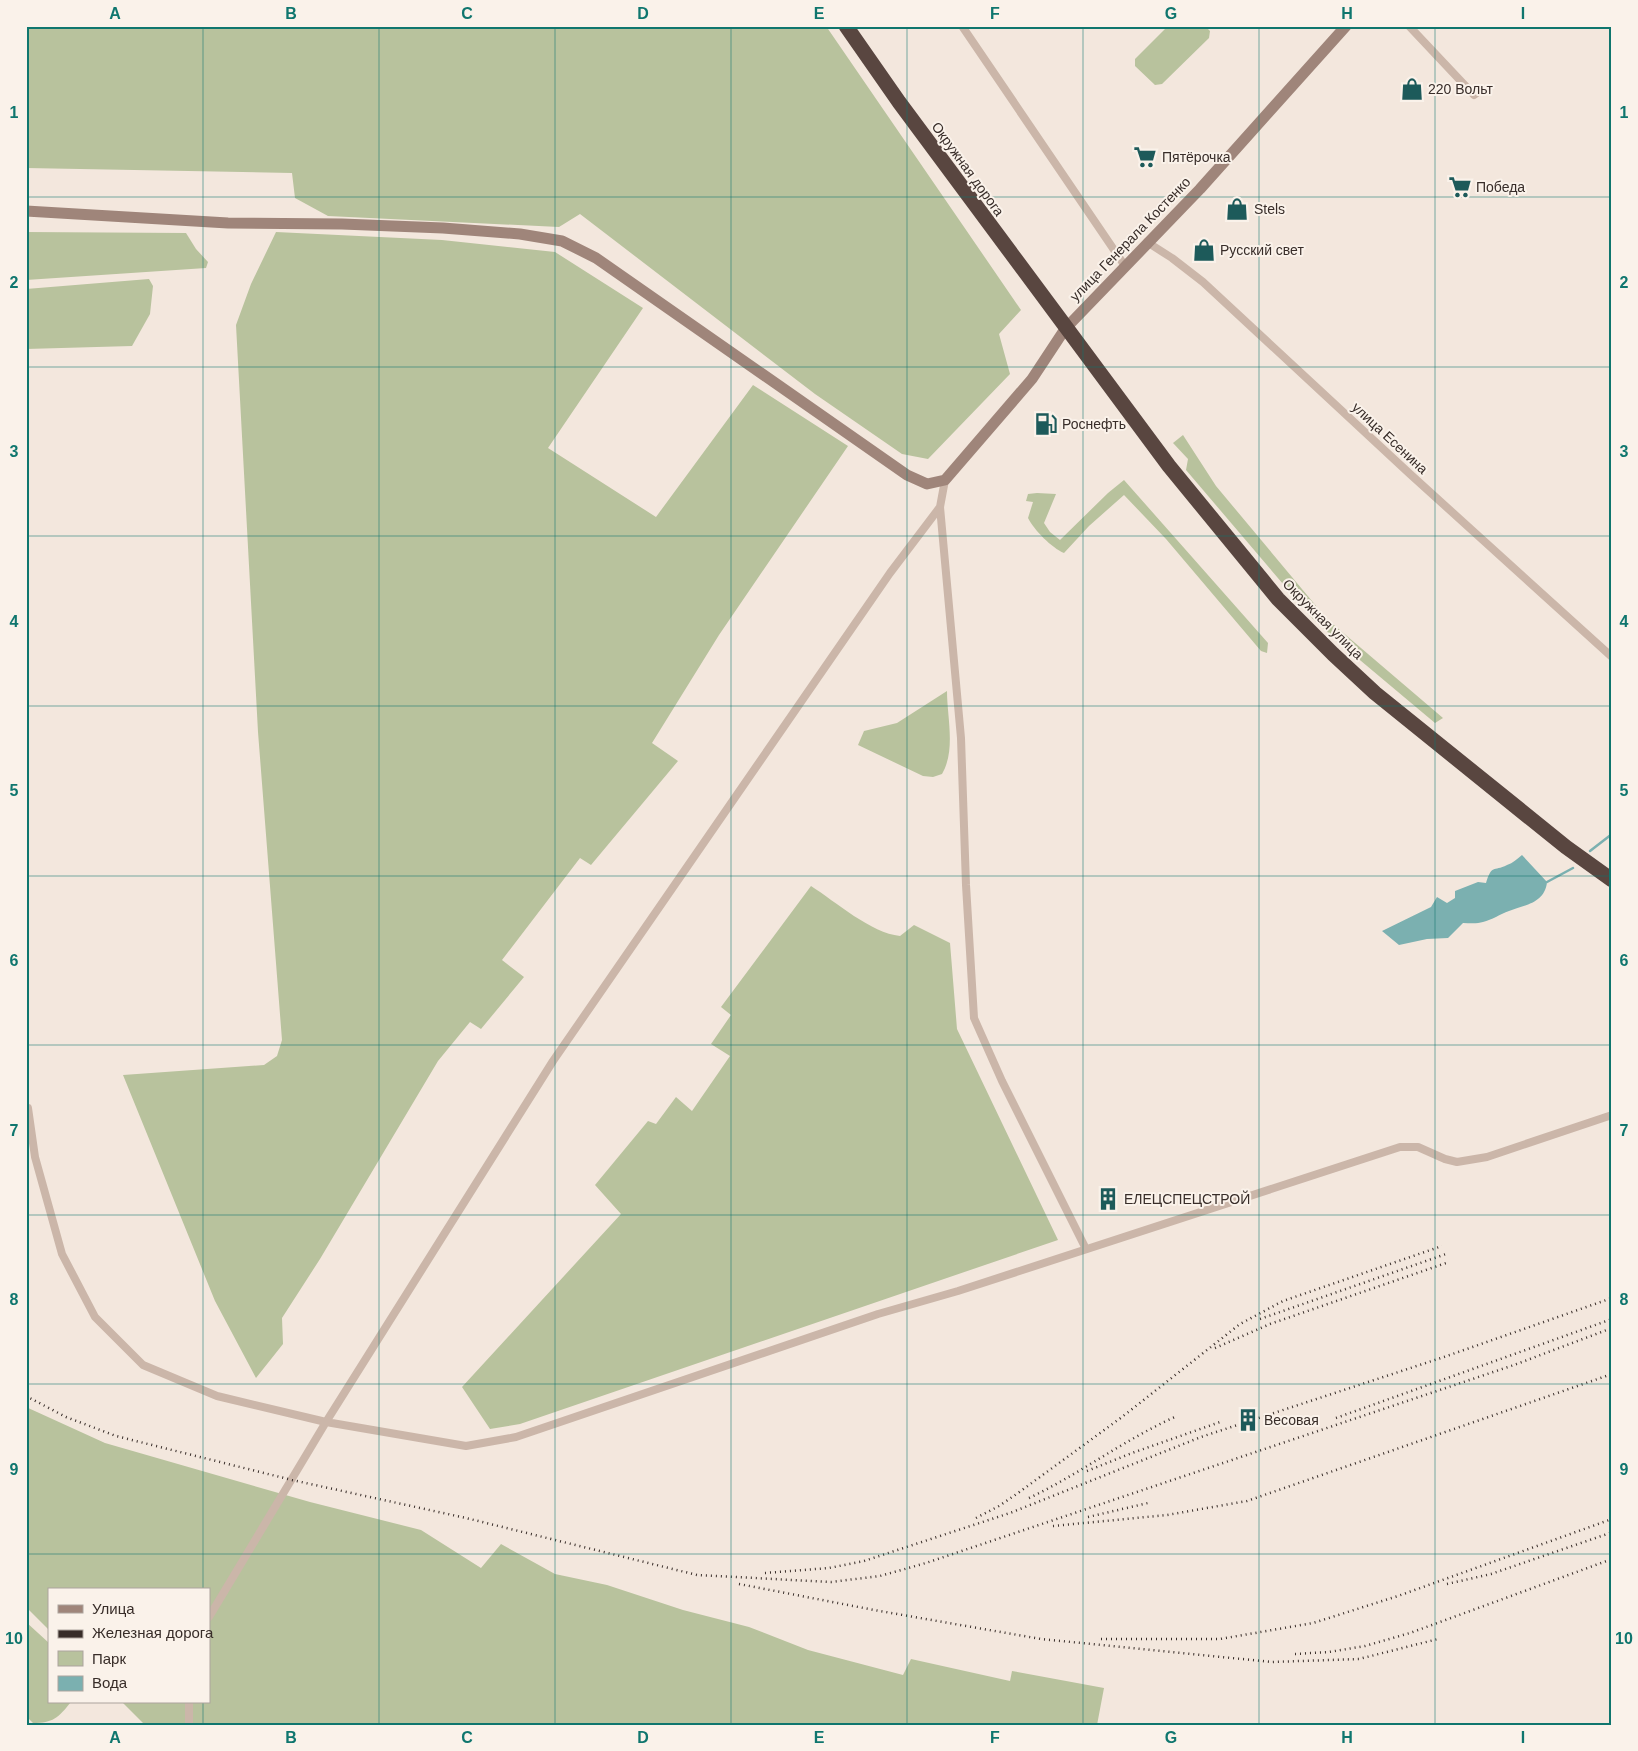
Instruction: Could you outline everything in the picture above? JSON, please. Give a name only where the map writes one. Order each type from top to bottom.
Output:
[{"type":"highway","name":"Окружная дорога","points":[[846,26],[899,102],[1066,329]]},
{"type":"highway","name":"Окружная улица","points":[[1066,329],[1169,466],[1278,599],[1375,693],[1566,848],[1612,880]]},
{"type":"street","points":[[962,26],[1125,266]]},
{"type":"street","name":"улица Генерала Костенко","points":[[945,480],[1032,379],[1066,329],[1212,176],[1346,26]]},
{"type":"street","points":[[1409,26],[1474,95],[1481,90]]},
{"type":"street","points":[[26,211],[228,224],[342,224],[443,228],[520,234],[562,242],[596,258],[907,475],[927,484],[945,480],[940,507],[961,738],[966,885],[974,1018],[1002,1081],[1086,1249]]},
{"type":"street","name":"улица Есенина","points":[[1147,242],[1172,258],[1203,282],[1410,474],[1612,656]]},
{"type":"street","points":[[210,1615],[326,1422],[553,1060],[890,573],[940,507]]},
{"type":"street","points":[[28,1108],[36,1158],[62,1254],[95,1317],[143,1365],[217,1396],[326,1422],[466,1446],[516,1436],[878,1314],[958,1291],[1400,1147],[1418,1147],[1445,1160],[1457,1162],[1487,1157],[1612,1115]]},
{"type":"street","points":[[188,1704],[188,1725]]},
{"type":"green space","points":[[26,26],[826,26],[1021,310],[999,334],[1010,374],[928,459],[902,454],[815,394],[580,214],[559,227],[328,216],[295,198],[292,173],[26,168]]},
{"type":"green space","points":[[1168,26],[1205,26],[1210,31],[1209,38],[1162,84],[1155,85],[1135,66],[1135,59]]},
{"type":"green space","points":[[26,232],[186,233],[196,249],[208,262],[206,268],[26,280]]},
{"type":"green space","points":[[276,232],[442,240],[555,252],[643,308],[548,448],[656,517],[753,385],[848,446],[719,635],[652,743],[678,761],[591,865],[580,858],[502,960],[524,977],[481,1029],[470,1022],[438,1061],[320,1259],[282,1318],[283,1344],[256,1378],[215,1301],[123,1075],[264,1065],[277,1056],[282,1040],[258,732],[236,325],[251,284]]},
{"type":"green space","points":[[149,279],[153,286],[150,314],[132,346],[26,349],[26,289]]},
{"type":"green space","points":[[1183,435],[1216,486],[1327,619],[1443,718],[1435,723],[1312,618],[1186,470],[1188,459],[1173,443]]},
{"type":"green space","points":[[1124,480],[1268,643],[1267,653],[1261,651],[1166,539],[1124,495],[1089,526],[1064,553],[1044,538],[1034,528],[1028,518],[1033,502],[1026,501],[1028,494],[1056,494],[1044,523],[1050,532],[1060,540]]},
{"type":"green space","points":[[947,691],[950,744],[949,755],[942,774],[933,777],[923,776],[858,745],[864,731],[897,723]]},
{"type":"green space","points":[[811,886],[854,916],[889,934],[900,936],[914,925],[950,943],[957,1029],[1058,1240],[520,1424],[490,1429],[462,1387],[621,1214],[595,1185],[648,1121],[656,1124],[676,1097],[692,1111],[730,1056],[711,1044],[731,1015],[721,1007]]},
{"type":"green space","points":[[26,1407],[105,1443],[310,1502],[421,1530],[481,1568],[501,1544],[555,1574],[607,1585],[683,1610],[749,1627],[808,1650],[903,1675],[911,1659],[1010,1681],[1012,1671],[1104,1688],[1097,1725],[145,1725],[124,1704],[210,1704],[210,1588],[48,1588],[48,1629],[26,1607]]},
{"type":"green space","points":[[26,1622],[48,1642],[48,1704],[69,1704],[59,1716],[50,1721],[33,1723],[26,1716]]},
{"type":"water","points":[[1522,855],[1547,882],[1542,895],[1528,905],[1486,921],[1463,923],[1448,938],[1427,939],[1399,945],[1382,931],[1431,907],[1437,897],[1447,903],[1455,898],[1455,891],[1478,882],[1486,883],[1492,871],[1511,863]]},
{"type":"waterway","points":[[1590,851],[1612,834]]},
{"type":"waterway","points":[[1547,882],[1573,868]]},
{"type":"railway","points":[[976,1518],[1018,1493],[1122,1417],[1240,1324],[1283,1301],[1442,1246]]},
{"type":"railway","points":[[1260,1319],[1446,1254]]},
{"type":"railway","points":[[1215,1348],[1270,1324],[1449,1262]]},
{"type":"railway","points":[[765,1573],[829,1568],[864,1561],[1010,1513],[1201,1437],[1444,1357],[1612,1298]]},
{"type":"railway","points":[[1336,1418],[1612,1319]]},
{"type":"railway","points":[[26,1396],[66,1417],[116,1436],[292,1480],[466,1518],[697,1575],[831,1582],[880,1576],[926,1563],[1514,1365],[1612,1328]]},
{"type":"railway","points":[[1053,1526],[1167,1515],[1247,1501],[1612,1374]]},
{"type":"railway","points":[[1029,1498],[1048,1489],[1139,1435],[1177,1416]]},
{"type":"railway","points":[[1087,1471],[1223,1421]]},
{"type":"railway","points":[[1088,1517],[1148,1503]]},
{"type":"railway","points":[[1101,1639],[1220,1639],[1313,1623],[1398,1596],[1612,1519]]},
{"type":"railway","points":[[1447,1584],[1491,1574],[1610,1533]]},
{"type":"railway","points":[[1295,1654],[1329,1652],[1365,1646],[1410,1633],[1612,1559]]},
{"type":"railway","points":[[739,1584],[1041,1639],[1272,1662],[1359,1659],[1438,1639]]},
{"type":"place","name":"220 Вольт","points":[[1412,89]]},
{"type":"place","name":"Пятёрочка","points":[[1145,157]]},
{"type":"place","name":"Победа","points":[[1460,187]]},
{"type":"place","name":"Stels","points":[[1237,209]]},
{"type":"place","name":"Русский свет","points":[[1204,250]]},
{"type":"place","name":"Роснефть","points":[[1046,424]]},
{"type":"place","name":"ЕЛЕЦСПЕЦСТРОЙ","points":[[1108,1199]]},
{"type":"place","name":"Весовая","points":[[1248,1420]]}]
